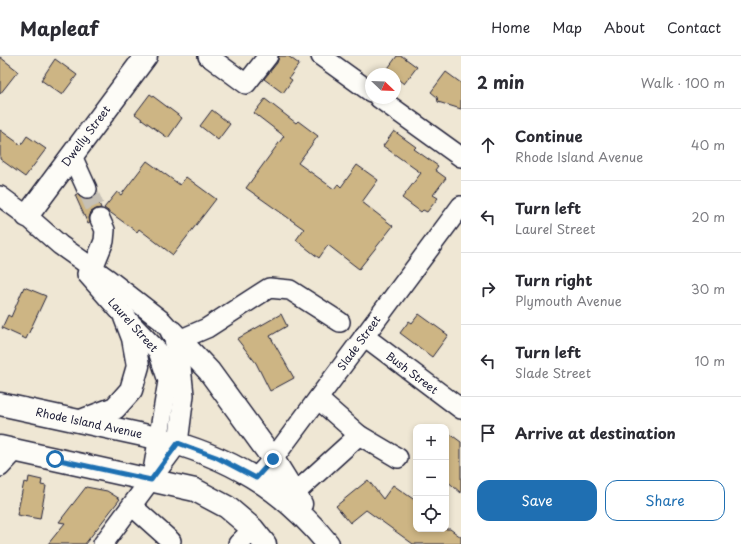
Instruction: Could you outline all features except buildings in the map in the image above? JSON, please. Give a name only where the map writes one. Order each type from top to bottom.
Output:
[{"type":"main road","name":"Dwelly Street","points":[[26,216],[146,56]]},
{"type":"main road","points":[[81,421],[115,408],[131,390],[138,366],[133,338],[125,317]]},
{"type":"main road","points":[[176,336],[209,371],[273,459],[294,494],[329,544]]},
{"type":"main road","name":"Rhode Island Avenue","points":[[0,404],[178,443],[216,457],[256,478],[280,495],[299,511],[329,544]]},
{"type":"main road","points":[[8,449],[184,487],[204,494],[227,507],[252,539]]},
{"type":"street","points":[[208,56],[246,84],[268,56]]},
{"type":"street","points":[[321,56],[365,88]]},
{"type":"street","points":[[387,104],[461,157]]},
{"type":"street","points":[[72,156],[83,187]]},
{"type":"street","name":"Laurel Street","points":[[0,196],[60,245],[93,268],[162,321],[176,336],[184,395],[178,443],[151,480]]},
{"type":"street","name":"Slade Street","points":[[256,478],[273,459],[461,206]]},
{"type":"street","points":[[93,268],[104,241],[100,223]]},
{"type":"street","name":"Laurel Street","points":[[60,245],[158,351],[168,382],[162,419],[157,438],[151,480]]},
{"type":"street","points":[[176,336],[207,328],[269,288],[290,290],[340,322]]},
{"type":"street","name":"Bush Street","points":[[364,336],[461,409]]},
{"type":"street","points":[[318,399],[359,436],[398,458]]},
{"type":"street","points":[[294,494],[359,436]]},
{"type":"street","points":[[0,467],[8,449]]},
{"type":"street","points":[[103,544],[151,480]]},
{"type":"street","points":[[132,506],[171,543]]},
{"type":"tunnel","points":[[87,189],[100,219]]},
{"type":"route","points":[[55,459],[151,480],[178,443],[232,464],[256,478],[273,459]]}]
